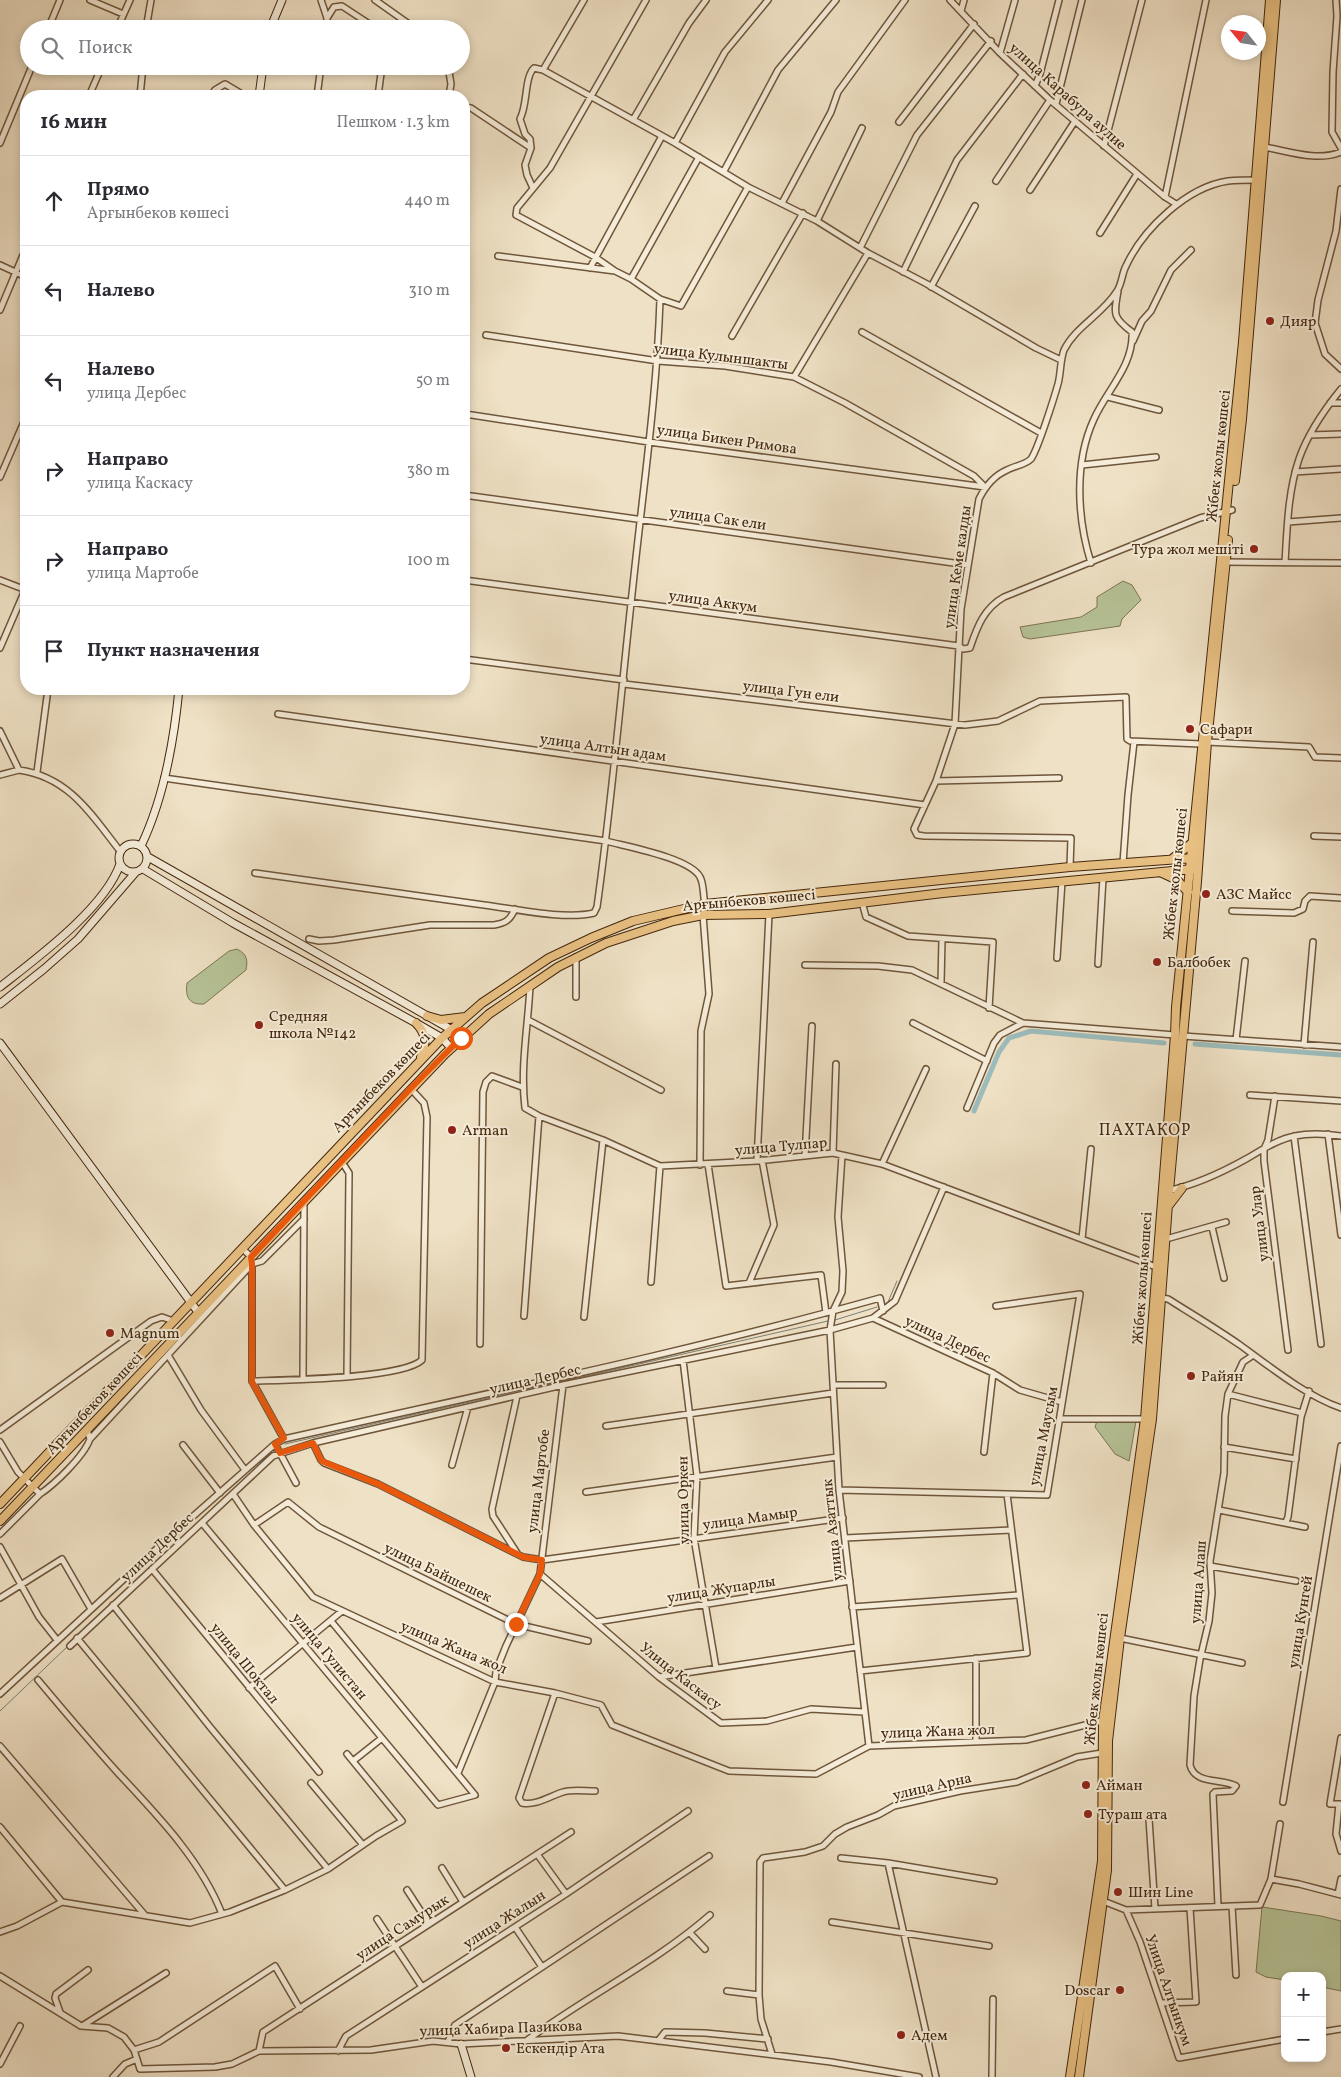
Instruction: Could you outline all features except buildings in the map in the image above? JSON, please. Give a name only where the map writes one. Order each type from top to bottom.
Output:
[{"type":"main road","points":[[274,20],[282,0]]},
{"type":"main road","name":"Жібек жолы көшесі","points":[[1195,858],[1192,842],[1226,562],[1243,342],[1259,180],[1270,0]]},
{"type":"main road","name":"Жібек жолы көшесі","points":[[1259,180],[1264,147],[1276,0]]},
{"type":"main road","points":[[260,90],[262,75]]},
{"type":"main road","name":"Жібек жолы көшесі","points":[[1079,2077],[1107,1864],[1107,1720],[1145,1419],[1156,1267],[1165,1191],[1204,743],[1230,510]]},
{"type":"main road","points":[[141,846],[148,831],[164,778],[178,695]]},
{"type":"main road","points":[[1172,859],[1192,842]]},
{"type":"main road","points":[[0,987],[29,964],[84,914],[110,885],[120,864],[120,851],[126,845],[134,843],[146,850],[147,864],[143,869],[135,873],[78,939],[0,1004]]},
{"type":"main road","points":[[148,857],[452,1030],[461,1038]]},
{"type":"main road","name":"Арғынбеков көшесі","points":[[0,1504],[442,1038],[482,1004],[549,958],[633,921],[705,904],[1123,862],[1195,858]]},
{"type":"main road","points":[[120,864],[126,871],[135,873]]},
{"type":"main road","points":[[143,869],[233,923],[442,1038],[451,1048]]},
{"type":"main road","name":"Жібек жолы көшесі","points":[[1179,1035],[1176,1007],[1188,892],[1194,869]]},
{"type":"main road","name":"Арғынбеков көшесі","points":[[0,1522],[198,1312],[251,1261],[410,1089],[461,1038],[489,1014],[530,984],[576,957],[606,943],[635,933],[673,921],[703,915],[769,914],[943,893],[1194,869]]},
{"type":"main road","points":[[1160,872],[1177,880],[1188,892]]},
{"type":"main road","points":[[943,881],[943,893]]},
{"type":"main road","points":[[427,1016],[441,1020],[467,1017]]},
{"type":"main road","points":[[416,1023],[422,1029],[425,1036],[425,1046],[420,1060]]},
{"type":"main road","points":[[0,1043],[198,1312]]},
{"type":"main road","points":[[1168,1207],[1182,1188]]},
{"type":"main road","name":"Жібек жолы көшесі","points":[[1070,2077],[1102,1861],[1102,1753],[1152,1419],[1168,1207],[1165,1191]]},
{"type":"main road","points":[[461,2044],[472,2077]]},
{"type":"street","points":[[52,20],[60,0]]},
{"type":"street","points":[[90,0],[123,14]]},
{"type":"street","points":[[121,20],[130,0]]},
{"type":"street","points":[[148,20],[151,0]]},
{"type":"street","points":[[321,0],[327,18]]},
{"type":"street","points":[[375,0],[403,20]]},
{"type":"street","points":[[543,70],[584,0]]},
{"type":"street","points":[[646,0],[550,168],[517,208],[516,215],[595,257],[660,299],[681,306],[748,187]]},
{"type":"street","points":[[633,120],[689,23],[706,0]]},
{"type":"street","points":[[675,143],[725,52],[768,0]]},
{"type":"street","points":[[724,171],[778,70],[836,0]]},
{"type":"street","points":[[782,203],[831,112],[838,92],[905,0]]},
{"type":"street","name":"улица Карабура аулие","points":[[950,0],[1000,53],[1050,100],[1137,174],[1176,204]]},
{"type":"street","points":[[961,11],[964,0]]},
{"type":"street","points":[[1000,53],[1015,0]]},
{"type":"street","points":[[1035,86],[1040,74],[1059,0]]},
{"type":"street","points":[[1056,104],[1082,0]]},
{"type":"street","points":[[1104,146],[1142,0]]},
{"type":"street","points":[[1165,197],[1206,0]]},
{"type":"street","points":[[1336,0],[1338,52],[1333,72],[1332,132],[1341,148]]},
{"type":"street","points":[[327,18],[334,7],[342,6],[363,20]]},
{"type":"street","points":[[899,122],[974,24]]},
{"type":"street","points":[[860,248],[917,135],[991,42]]},
{"type":"street","points":[[532,188],[527,175],[526,165],[531,148],[530,139],[520,119],[525,110],[530,72],[534,68],[543,70],[699,156],[748,187],[817,221],[868,253],[1036,348],[1062,360]]},
{"type":"street","points":[[903,272],[957,160],[1023,74]]},
{"type":"street","points":[[22,90],[28,75]]},
{"type":"street","points":[[92,90],[98,75]]},
{"type":"street","points":[[141,90],[142,75]]},
{"type":"street","points":[[318,90],[320,75]]},
{"type":"street","points":[[379,90],[381,75]]},
{"type":"street","points":[[450,75],[450,90]]},
{"type":"street","points":[[215,90],[225,84],[234,90]]},
{"type":"street","points":[[0,143],[20,95]]},
{"type":"street","points":[[996,181],[1050,100]]},
{"type":"street","points":[[470,108],[531,148]]},
{"type":"street","points":[[1030,190],[1075,121]]},
{"type":"street","points":[[817,221],[862,128]]},
{"type":"street","points":[[590,268],[662,136]]},
{"type":"street","points":[[1264,147],[1307,156],[1341,152]]},
{"type":"street","points":[[631,279],[699,156]]},
{"type":"street","points":[[1100,234],[1137,174]]},
{"type":"street","name":"улица Кеме калды","points":[[1070,867],[1072,838],[924,836],[917,835],[914,829],[936,781],[955,724],[961,609],[979,499],[985,487],[992,479],[1006,470],[1030,460],[1038,446],[1058,384],[1064,351],[1071,339],[1093,319],[1118,290],[1126,266],[1141,242],[1166,213],[1176,204],[1195,194],[1227,181],[1259,180]]},
{"type":"street","points":[[1341,189],[1336,231],[1318,300],[1315,323],[1325,354],[1341,369]]},
{"type":"street","points":[[931,287],[976,206]]},
{"type":"street","points":[[732,336],[803,214]]},
{"type":"street","points":[[1091,563],[1082,524],[1082,465],[1087,438],[1094,418],[1120,377],[1142,322],[1151,311],[1171,270],[1191,250]]},
{"type":"street","points":[[794,377],[868,253]]},
{"type":"street","points":[[498,256],[615,271]]},
{"type":"street","points":[[0,310],[20,262]]},
{"type":"street","points":[[0,265],[20,274]]},
{"type":"street","points":[[1118,290],[1114,313],[1118,321],[1132,332],[1133,342]]},
{"type":"street","points":[[255,873],[565,915],[594,913],[597,907],[606,841],[624,682],[658,361],[660,299]]},
{"type":"street","points":[[862,332],[1041,433]]},
{"type":"street","name":"улица Кулыншакты","points":[[486,335],[658,361],[725,366],[794,377],[845,403],[974,476],[985,487]]},
{"type":"street","points":[[1285,563],[1295,472],[1310,435],[1341,389]]},
{"type":"street","points":[[1108,397],[1159,410]]},
{"type":"street","points":[[1330,403],[1341,402]]},
{"type":"street","name":"улица Бикен Римова","points":[[470,415],[649,442],[985,487]]},
{"type":"street","points":[[0,477],[20,431]]},
{"type":"street","points":[[1310,435],[1341,434]]},
{"type":"street","points":[[1082,465],[1156,457]]},
{"type":"street","points":[[1295,472],[1341,469]]},
{"type":"street","name":"улица Сак ели","points":[[470,496],[968,565]]},
{"type":"street","points":[[959,646],[963,649],[970,648],[979,623],[994,603],[1200,518],[1230,510]]},
{"type":"street","points":[[1288,522],[1341,518]]},
{"type":"street","points":[[1226,562],[1341,563]]},
{"type":"street","points":[[0,580],[20,588]]},
{"type":"street","name":"улица Аккум","points":[[470,581],[959,646]]},
{"type":"street","points":[[0,648],[20,603]]},
{"type":"street","name":"улица Гун ели","points":[[470,659],[624,682],[965,725],[998,721],[1040,701],[1126,697],[1127,739],[1134,742]]},
{"type":"street","points":[[37,772],[47,695]]},
{"type":"street","name":"улица Алтын адам","points":[[278,714],[925,805]]},
{"type":"street","points":[[0,731],[19,770]]},
{"type":"street","points":[[1123,862],[1134,742],[1309,747],[1315,757],[1341,758]]},
{"type":"street","points":[[0,775],[19,770],[37,772],[65,787],[85,807],[120,851]]},
{"type":"street","points":[[164,778],[606,841],[665,856],[696,870],[702,879],[705,904]]},
{"type":"street","points":[[936,781],[1059,778]]},
{"type":"street","points":[[1314,836],[1341,837]]},
{"type":"street","points":[[1098,964],[1103,878]]},
{"type":"street","points":[[1057,958],[1062,881]]},
{"type":"street","points":[[1232,911],[1294,913],[1304,909],[1305,901],[1310,896],[1341,898]]},
{"type":"street","points":[[862,902],[866,917],[908,936],[994,942],[989,1008]]},
{"type":"street","points":[[308,939],[319,941],[334,940],[430,926],[494,925],[504,923],[511,918],[515,909]]},
{"type":"street","points":[[749,1284],[774,1226],[759,1160],[769,914]]},
{"type":"street","points":[[700,1165],[701,1031],[709,994],[703,915]]},
{"type":"street","points":[[941,983],[942,939]]},
{"type":"street","points":[[1304,1045],[1313,942]]},
{"type":"street","points":[[576,957],[576,997]]},
{"type":"street","points":[[1236,1040],[1245,960]]},
{"type":"street","points":[[805,965],[902,968],[912,970],[1023,1023],[1341,1047]]},
{"type":"street","name":"улица Тулпар","points":[[530,984],[522,1087],[525,1108],[539,1116],[603,1140],[660,1166],[700,1165],[833,1153],[882,1164],[1156,1267]]},
{"type":"street","points":[[528,1020],[661,1090]]},
{"type":"street","points":[[913,1022],[987,1061]]},
{"type":"street","points":[[967,1108],[994,1043],[1000,1035],[1023,1023]]},
{"type":"street","points":[[805,1156],[812,1026]]},
{"type":"street","points":[[833,1153],[836,1064]]},
{"type":"street","points":[[882,1164],[926,1069]]},
{"type":"street","points":[[480,1344],[483,1092],[486,1082],[492,1076],[522,1087]]},
{"type":"street","points":[[252,1382],[400,1371],[417,1365],[422,1360],[427,1117],[424,1103],[410,1089]]},
{"type":"street","points":[[1250,1095],[1341,1101]]},
{"type":"street","name":"улица Улар","points":[[1275,1096],[1268,1140],[1264,1149],[1276,1266],[1288,1350]]},
{"type":"street","points":[[524,1316],[539,1116]]},
{"type":"street","points":[[1165,1191],[1182,1188],[1221,1173],[1264,1149],[1294,1136],[1328,1134],[1341,1136]]},
{"type":"street","points":[[1328,1134],[1341,1235]]},
{"type":"street","points":[[1294,1136],[1321,1344]]},
{"type":"street","points":[[584,1317],[603,1140]]},
{"type":"street","points":[[1082,1239],[1091,1149]]},
{"type":"street","name":"улица Азаттык","points":[[842,1155],[838,1217],[843,1271],[842,1292],[834,1311],[830,1330],[832,1385],[839,1490],[869,1746]]},
{"type":"street","points":[[342,1162],[349,1173],[347,1376]]},
{"type":"street","points":[[708,1164],[726,1286],[821,1275],[826,1312]]},
{"type":"street","points":[[651,1282],[660,1166]]},
{"type":"street","points":[[873,1318],[895,1301],[944,1188]]},
{"type":"street","points":[[303,1379],[304,1202]]},
{"type":"street","points":[[0,1534],[83,1452],[90,1439],[251,1261],[262,1260],[304,1219]]},
{"type":"street","points":[[1166,1239],[1226,1222]]},
{"type":"street","points":[[1212,1226],[1224,1278]]},
{"type":"street","points":[[242,1248],[251,1261],[252,1382],[284,1438]]},
{"type":"street","name":"улица Маусым","points":[[839,1490],[1047,1495],[1080,1294],[996,1306]]},
{"type":"street","name":"улица Дербес","points":[[0,1694],[91,1608],[245,1470],[284,1438],[581,1372],[811,1318],[826,1312],[880,1298],[883,1311]]},
{"type":"street","points":[[1161,1298],[1168,1299],[1176,1304],[1309,1392],[1341,1408]]},
{"type":"street","points":[[0,1430],[150,1321],[162,1317],[173,1321]]},
{"type":"street","name":"улица Дербес","points":[[70,1646],[273,1456],[313,1443],[563,1385],[830,1330],[873,1318],[993,1373],[1020,1390],[1062,1402]]},
{"type":"street","points":[[168,1355],[201,1410],[245,1470]]},
{"type":"street","name":"улица Алаш","points":[[1218,1906],[1213,1794],[1215,1792],[1232,1791],[1236,1786],[1197,1777],[1192,1771],[1190,1764],[1194,1696],[1210,1621],[1212,1593],[1210,1566],[1224,1472],[1225,1416],[1228,1394],[1243,1362],[1252,1356]]},
{"type":"street","name":"улица Оркен","points":[[683,1360],[697,1476],[694,1538],[716,1668]]},
{"type":"street","points":[[984,1452],[993,1373]]},
{"type":"street","name":"улица Мартобе","points":[[458,1772],[495,1682],[496,1671],[540,1574],[541,1552],[563,1385]]},
{"type":"street","points":[[832,1385],[883,1385]]},
{"type":"street","points":[[1286,1522],[1302,1413],[1309,1392]]},
{"type":"street","points":[[606,1426],[833,1393]]},
{"type":"street","points":[[1228,1394],[1302,1413]]},
{"type":"street","points":[[517,1396],[492,1516],[518,1554]]},
{"type":"street","points":[[452,1465],[468,1407]]},
{"type":"street","points":[[1060,1419],[1145,1419]]},
{"type":"street","points":[[87,1430],[90,1439]]},
{"type":"street","points":[[0,1442],[18,1472],[40,1494]]},
{"type":"street","points":[[313,1443],[321,1460],[324,1462],[378,1484],[518,1554],[542,1560]]},
{"type":"street","points":[[275,1444],[296,1484]]},
{"type":"street","points":[[183,1445],[220,1493]]},
{"type":"street","name":"улица Кунгей","points":[[1283,1802],[1341,1446]]},
{"type":"street","points":[[1224,1447],[1296,1459]]},
{"type":"street","points":[[586,1492],[837,1457]]},
{"type":"street","name":"улица Жана жол","points":[[233,1494],[254,1525],[313,1597],[495,1682],[555,1693],[601,1706],[612,1726],[729,1771],[816,1774],[869,1746],[1026,1740],[1107,1720]]},
{"type":"street","points":[[860,1671],[1027,1653],[1007,1494]]},
{"type":"street","name":"улица Байшешек","points":[[254,1525],[288,1502],[319,1528],[516,1624],[588,1641]]},
{"type":"street","points":[[1219,1510],[1305,1527]]},
{"type":"street","name":"улица Мамыр","points":[[542,1560],[843,1518]]},
{"type":"street","name":"улица Гулистан","points":[[202,1523],[438,1805],[475,1795],[458,1772]]},
{"type":"street","points":[[845,1538],[1011,1530]]},
{"type":"street","points":[[0,1547],[39,1618],[57,1640]]},
{"type":"street","points":[[0,1598],[62,1559],[91,1608]]},
{"type":"street","points":[[1210,1566],[1296,1581]]},
{"type":"street","name":"улица Шоктал","points":[[152,1569],[319,1772]]},
{"type":"street","name":"Улица Каскасу","points":[[540,1574],[659,1677],[721,1723],[767,1721],[811,1709],[864,1712]]},
{"type":"street","name":"улица Жупарлы","points":[[596,1622],[850,1581]]},
{"type":"street","points":[[852,1607],[1019,1595]]},
{"type":"street","points":[[113,1605],[210,1727],[328,1869]]},
{"type":"street","points":[[249,1688],[342,1611]]},
{"type":"street","points":[[332,1621],[458,1772]]},
{"type":"street","points":[[77,1638],[285,1890]]},
{"type":"street","points":[[1120,1638],[1242,1663]]},
{"type":"street","points":[[659,1677],[857,1647]]},
{"type":"street","points":[[976,1658],[976,1742]]},
{"type":"street","points":[[38,1680],[160,1819],[205,1880],[222,1914]]},
{"type":"street","points":[[555,1693],[520,1798],[522,1803],[526,1804],[541,1800],[565,1791],[595,1790]]},
{"type":"street","points":[[353,1761],[382,1738]]},
{"type":"street","points":[[1341,1738],[1330,1804],[1340,1804],[1336,1834],[1341,1851]]},
{"type":"street","points":[[0,1746],[144,1914]]},
{"type":"street","name":"улица Арна","points":[[772,2054],[761,2019],[759,1995],[760,1862],[763,1858],[805,1852],[822,1846],[835,1834],[847,1827],[878,1815],[894,1806],[960,1791],[1016,1782],[1077,1757],[1102,1753]]},
{"type":"street","points":[[0,1932],[17,1926],[62,1902],[190,1923],[222,1914],[285,1890],[328,1869],[363,1844],[402,1821],[347,1754]]},
{"type":"street","points":[[311,1783],[363,1844]]},
{"type":"street","name":"улица Жалын","points":[[338,2050],[346,2036],[566,1894],[688,1811]]},
{"type":"street","points":[[1149,1819],[1155,1909]]},
{"type":"street","points":[[1103,1901],[1126,1910],[1260,1904],[1272,1879],[1280,1824]]},
{"type":"street","points":[[0,1827],[62,1902]]},
{"type":"street","name":"улица Самурык","points":[[259,2051],[263,2032],[571,1832]]},
{"type":"street","points":[[537,1854],[566,1894]]},
{"type":"street","points":[[448,2042],[455,2025],[709,1856]]},
{"type":"street","points":[[841,1858],[888,1863],[994,1881]]},
{"type":"street","points":[[888,1863],[936,2077]]},
{"type":"street","points":[[442,1868],[463,1902]]},
{"type":"street","points":[[1272,1879],[1340,1894],[1341,1879]]},
{"type":"street","points":[[407,1890],[429,1924]]},
{"type":"street","points":[[1232,1906],[1236,1975]]},
{"type":"street","points":[[1161,2003],[1196,2002],[1190,1908]]},
{"type":"street","name":"Улица Алтынкум","points":[[1126,1910],[1140,1942],[1179,2058],[1281,2040]]},
{"type":"street","points":[[526,2041],[554,2020],[690,1933],[710,1916]]},
{"type":"street","points":[[377,1919],[422,1987]]},
{"type":"street","points":[[832,1922],[989,1946]]},
{"type":"street","points":[[515,1927],[542,1967]]},
{"type":"street","points":[[690,1933],[705,1949]]},
{"type":"street","points":[[134,2050],[160,2042],[275,1966],[300,2008]]},
{"type":"street","points":[[60,2013],[55,1998],[56,1994],[88,1970]]},
{"type":"street","points":[[82,2026],[166,1973]]},
{"type":"street","points":[[0,1976],[82,2026],[108,2028],[124,2037],[134,2050],[137,2059],[125,2064],[113,2077]]},
{"type":"street","points":[[727,1991],[759,1995]]},
{"type":"street","points":[[992,2077],[993,1999]]},
{"type":"street","points":[[0,2064],[20,2026]]},
{"type":"street","points":[[1326,2031],[1341,2029]]},
{"type":"street","points":[[658,2041],[665,2032],[705,2033],[768,2039]]},
{"type":"street","name":"улица Хабира Пазикова","points":[[137,2059],[140,2068],[215,2067],[232,2064],[259,2051],[371,2050],[433,2040],[461,2044],[618,2036],[772,2054],[919,2077]]},
{"type":"green space","points":[[1123,581],[1132,585],[1141,600],[1122,619],[1120,626],[1030,639],[1023,637],[1020,627],[1081,617],[1097,607],[1097,597]]},
{"type":"green space","points":[[237,949],[246,958],[246,970],[204,1004],[195,1003],[189,999],[187,983],[229,951]]},
{"type":"green space","points":[[1097,1421],[1136,1421],[1129,1461],[1115,1454],[1095,1427]]},
{"type":"green space","points":[[1262,1907],[1341,1921],[1341,1991],[1326,1988],[1326,1972],[1281,1972],[1281,1979],[1266,1977],[1256,1972]]},
{"type":"waterway","points":[[974,1111],[999,1052],[1009,1038],[1031,1031],[1164,1043]]},
{"type":"waterway","points":[[1195,1044],[1341,1055]]},
{"type":"waterway","points":[[888,1302],[897,1281]]},
{"type":"waterway","points":[[835,1320],[877,1307]]},
{"type":"waterway","points":[[569,1380],[828,1321]]},
{"type":"waterway","points":[[285,1444],[562,1381]]},
{"type":"waterway","points":[[202,1519],[274,1451]]},
{"type":"waterway","points":[[0,1711],[68,1646]]},
{"type":"place","name":"Дияр","points":[[1270,321]]},
{"type":"place","name":"Тура жол мешіті","points":[[1254,549]]},
{"type":"place","name":"Сафари","points":[[1190,729]]},
{"type":"place","name":"АЗС Майсс","points":[[1206,894]]},
{"type":"place","name":"Балбобек","points":[[1157,962]]},
{"type":"place","name":"Средняя школа №142","points":[[259,1025]]},
{"type":"place","name":"Arman","points":[[452,1130]]},
{"type":"place","name":"Magnum","points":[[110,1333]]},
{"type":"place","name":"Райян","points":[[1191,1376]]},
{"type":"place","name":"Айман","points":[[1086,1785]]},
{"type":"place","name":"Тураш ата","points":[[1088,1814]]},
{"type":"place","name":"Шин Line","points":[[1118,1892]]},
{"type":"place","name":"Doscar","points":[[1120,1990]]},
{"type":"place","name":"Адем","points":[[901,2035]]},
{"type":"place","name":"Ескендір Ата","points":[[506,2048]]},
{"type":"district","name":"ПАХТАКОР","points":[[1145,1129]]},
{"type":"route","points":[[461,1038],[410,1089],[251,1257],[252,1382],[284,1438],[275,1444],[280,1453],[313,1443],[321,1460],[324,1462],[378,1484],[523,1557],[542,1560],[540,1574],[516,1624]]}]
